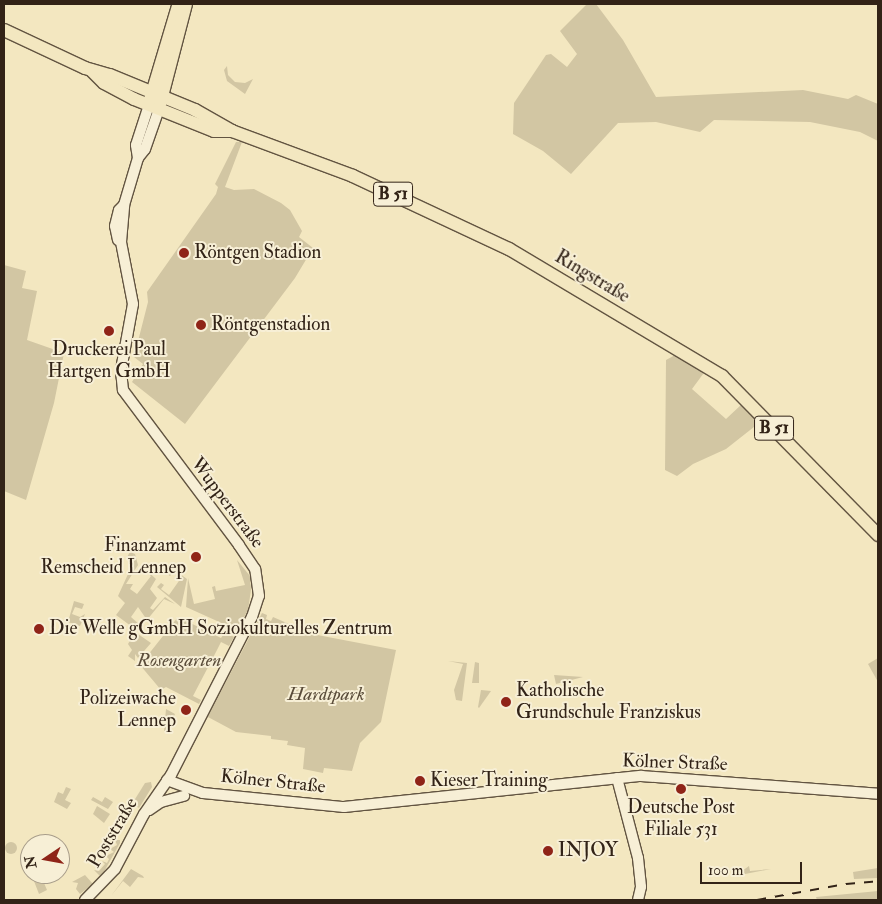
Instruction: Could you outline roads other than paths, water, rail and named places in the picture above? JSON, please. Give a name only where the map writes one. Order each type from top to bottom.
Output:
[{"type":"main road","points":[[156,101],[179,4]]},
{"type":"main road","points":[[156,101],[186,4]]},
{"type":"main road","name":"Ringstraße","points":[[4,30],[91,70],[116,90],[156,101],[214,131],[232,131],[334,168],[498,242],[722,376],[878,535]]},
{"type":"street","name":"Wupperstraße","points":[[156,101],[136,146],[137,161],[124,205],[119,210],[115,226],[133,304],[121,370],[123,390],[239,545],[258,579],[258,600],[252,617],[165,783]]},
{"type":"street","name":"Kölner Straße","points":[[165,783],[203,793],[347,807],[617,778],[660,777],[878,794]]},
{"type":"street","points":[[617,778],[638,858],[641,887],[638,900]]},
{"type":"street","points":[[165,783],[184,796]]},
{"type":"street","name":"Poststraße","points":[[85,900],[114,869],[144,814],[165,783]]},
{"type":"street","name":"Kölner Straße","points":[[144,814],[161,802],[203,793]]},
{"type":"railway","points":[[757,900],[846,884],[878,881]]},
{"type":"place","name":"Röntgen Stadion","points":[[184,253]]},
{"type":"place","name":"Röntgenstadion","points":[[201,325]]},
{"type":"place","name":"Druckerei Paul Hartgen GmbH","points":[[109,331]]},
{"type":"place","name":"Finanzamt Remscheid Lennep","points":[[196,557]]},
{"type":"place","name":"Die Welle gGmbH Soziokulturelles Zentrum","points":[[39,629]]},
{"type":"place","name":"Katholische Grundschule Franziskus","points":[[506,702]]},
{"type":"place","name":"Polizeiwache Lennep","points":[[186,710]]},
{"type":"place","name":"Kieser Training","points":[[420,781]]},
{"type":"place","name":"Deutsche Post Filiale 531","points":[[681,789]]},
{"type":"place","name":"INJOY","points":[[548,851]]},
{"type":"park label","name":"Rosengarten","points":[[179,661]]},
{"type":"park label","name":"Hardtpark","points":[[326,695]]}]
